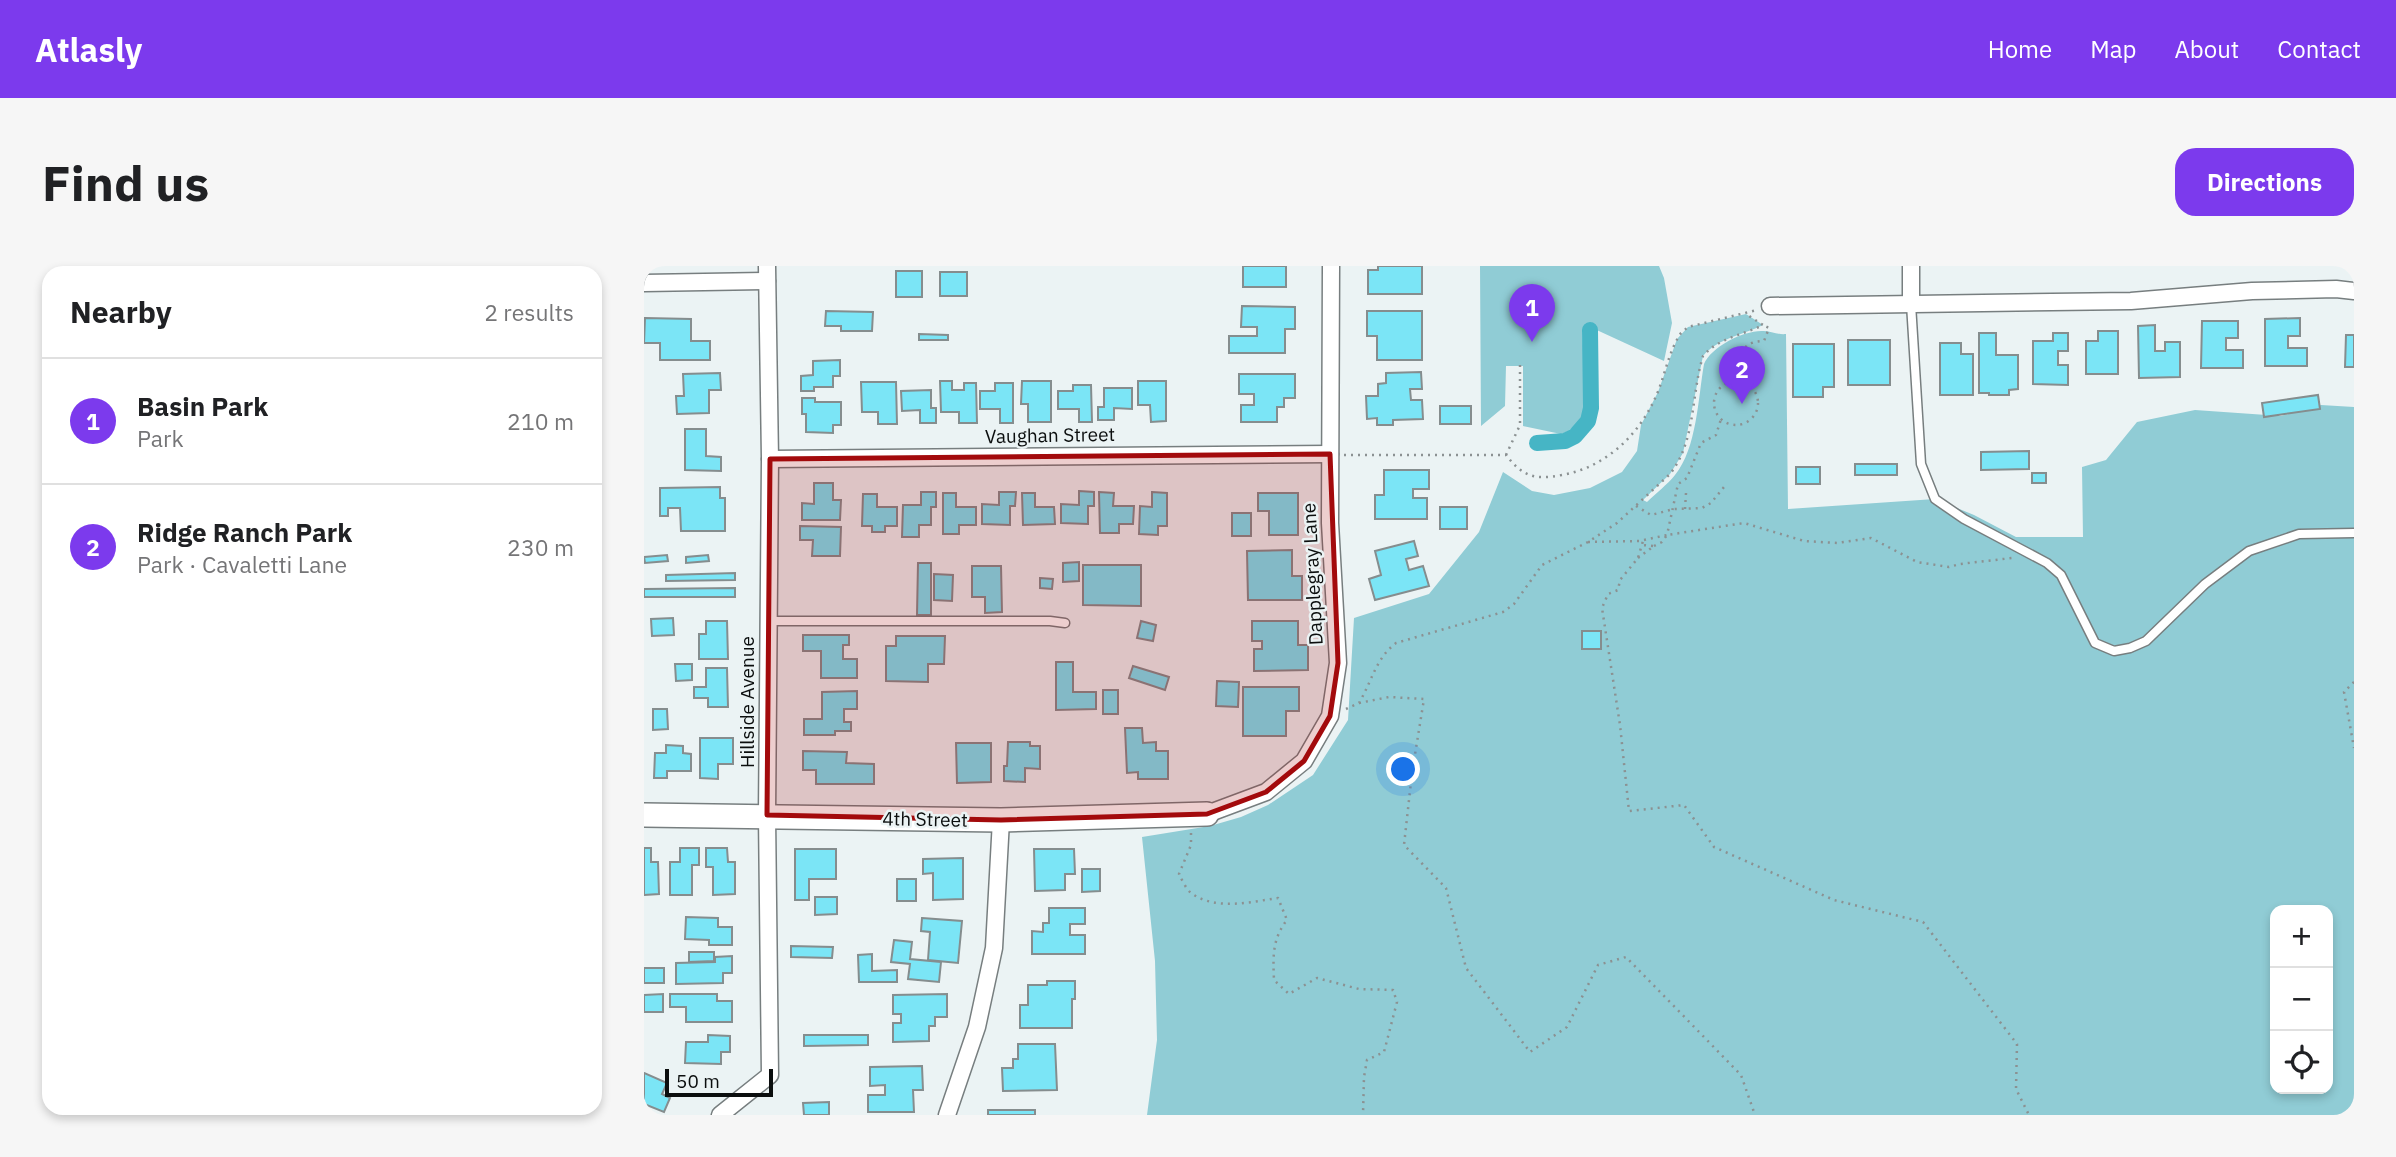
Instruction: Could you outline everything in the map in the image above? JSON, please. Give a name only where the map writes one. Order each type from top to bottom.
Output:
[{"type":"street","name":"Dapplegray Lane","points":[[1200,814],[1266,792],[1304,761],[1330,716],[1338,663],[1330,523],[1331,266]]},
{"type":"street","points":[[1911,266],[1911,304]]},
{"type":"street","points":[[644,283],[767,274]]},
{"type":"street","name":"Hillside Avenue","points":[[720,1115],[770,1075],[767,815],[770,459],[767,274]]},
{"type":"street","points":[[1770,306],[2131,302],[2252,291],[2354,291]]},
{"type":"street","name":"Vaughan Street","points":[[770,459],[1330,454]]},
{"type":"street","name":"4th Street","points":[[644,815],[1001,820],[1200,814]]},
{"type":"street","points":[[947,1115],[977,1027],[994,948],[1001,820]]},
{"type":"lane","points":[[1911,304],[1921,464],[1935,499],[1964,519],[2047,563],[2061,575],[2095,643],[2113,651],[2146,641],[2196,592],[2249,551],[2299,534],[2354,533]]},
{"type":"lane","points":[[769,621],[923,619],[1065,623]]},
{"type":"path","points":[[1506,455],[1518,471],[1545,478],[1573,474],[1609,457],[1642,425],[1681,333],[1688,327],[1770,306]]},
{"type":"path","points":[[1734,381],[1739,354],[1744,346],[1754,341],[1764,341],[1769,328],[1746,314]]},
{"type":"path","points":[[1359,703],[1379,660],[1396,643],[1503,612],[1514,604],[1542,565],[1588,542],[1636,506],[1670,474],[1683,453],[1703,356],[1709,349],[1742,332],[1763,325]]},
{"type":"path","points":[[1506,455],[1520,425],[1520,360]]},
{"type":"path","points":[[1734,381],[1752,388],[1758,402],[1750,420],[1741,425],[1730,425],[1721,419],[1715,410],[1715,395],[1721,387],[1734,381]]},
{"type":"path","points":[[1721,419],[1716,435],[1701,443],[1687,478],[1678,484],[1667,535],[1662,542],[1638,558],[1620,580],[1618,590],[1608,594],[1602,608],[1629,811],[1684,805],[1714,847],[1834,900],[1923,922],[2017,1044],[2016,1089],[2029,1115]]},
{"type":"path","points":[[1330,454],[1506,455]]},
{"type":"path","points":[[1636,506],[1651,514],[1674,509],[1702,508],[1711,503],[1724,487]]},
{"type":"path","points":[[1685,509],[1686,493]]},
{"type":"path","points":[[1642,543],[1667,535],[1744,523],[1762,526],[1804,541],[1837,544],[1871,537],[1917,562],[1949,567],[2021,556],[2025,550]]},
{"type":"path","points":[[1588,542],[1642,543],[1654,546]]},
{"type":"path","points":[[1638,558],[1642,543]]},
{"type":"path","points":[[2354,682],[2344,692],[2354,748]]},
{"type":"path","points":[[1330,716],[1359,703],[1389,697],[1424,699],[1404,845],[1447,888],[1466,968],[1530,1052],[1567,1027],[1598,965],[1626,957],[1741,1075],[1755,1115]]},
{"type":"path","points":[[1200,814],[1179,874],[1190,892],[1208,900],[1232,905],[1278,898],[1287,920],[1278,931],[1273,948],[1274,980],[1289,994],[1317,978],[1359,989],[1393,990],[1397,1002],[1384,1052],[1367,1060],[1363,1115]]},
{"type":"highlighted area","points":[[1330,454],[1338,663],[1330,716],[1304,761],[1266,792],[1207,814],[1001,820],[767,815],[770,459]]},
{"type":"shaded area","points":[[1480,266],[1659,266],[1664,278],[1672,323],[1664,361],[1588,326],[1582,331],[1584,408],[1577,424],[1561,434],[1523,426],[1523,366],[1506,366],[1505,406],[1481,426]]},
{"type":"shaded area","points":[[1746,314],[1763,325],[1723,341],[1703,356],[1683,453],[1670,474],[1643,500],[1647,502],[1675,475],[1688,451],[1704,364],[1721,346],[1755,331],[1786,334],[1788,509],[1935,499],[2016,537],[2083,537],[2082,467],[2106,460],[2137,422],[2195,410],[2281,416],[2321,405],[2354,407],[2354,1115],[1147,1115],[1157,1040],[1155,961],[1142,837],[1210,826],[1241,817],[1268,805],[1313,775],[1348,720],[1354,618],[1429,594],[1479,532],[1503,472],[1532,491],[1554,495],[1590,488],[1622,472],[1637,451],[1641,425],[1658,392],[1677,339],[1688,327]]},
{"type":"building","points":[[1243,266],[1286,266],[1286,287],[1243,287]]},
{"type":"building","points":[[1378,266],[1422,266],[1422,294],[1368,294],[1368,270],[1378,270]]},
{"type":"building","points":[[896,271],[922,271],[922,297],[896,297]]},
{"type":"building","points":[[940,272],[967,272],[967,296],[940,296]]},
{"type":"building","points":[[1242,306],[1295,307],[1295,329],[1285,329],[1285,353],[1229,353],[1229,336],[1257,336],[1257,327],[1241,327]]},
{"type":"building","points":[[826,311],[873,312],[872,331],[841,331],[841,326],[825,326]]},
{"type":"building","points":[[1367,311],[1422,311],[1422,360],[1377,360],[1377,336],[1367,336]]},
{"type":"building","points":[[645,318],[691,319],[691,341],[710,341],[710,360],[660,360],[660,343],[644,343]]},
{"type":"building","points":[[2300,318],[2300,336],[2288,336],[2288,348],[2307,348],[2307,366],[2265,366],[2265,319]]},
{"type":"building","points":[[2202,321],[2238,321],[2238,338],[2226,338],[2226,350],[2243,350],[2243,368],[2201,368]]},
{"type":"building","points":[[2155,325],[2155,351],[2165,351],[2165,342],[2180,342],[2180,377],[2139,378],[2138,326]]},
{"type":"building","points":[[2098,331],[2118,331],[2118,374],[2086,374],[2086,341],[2098,341]]},
{"type":"building","points":[[1979,333],[1996,333],[1996,355],[2018,355],[2018,389],[2009,390],[2009,395],[1979,393]]},
{"type":"building","points":[[2053,333],[2068,333],[2068,351],[2058,351],[2058,365],[2068,365],[2068,385],[2033,384],[2033,341],[2053,341]]},
{"type":"building","points":[[919,334],[948,335],[948,340],[919,340]]},
{"type":"building","points":[[2346,335],[2354,335],[2354,367],[2345,367]]},
{"type":"building","points":[[1848,340],[1890,340],[1890,385],[1848,385]]},
{"type":"building","points":[[1940,343],[1961,343],[1961,354],[1973,354],[1973,395],[1940,395]]},
{"type":"building","points":[[1793,344],[1834,344],[1834,387],[1823,387],[1823,397],[1793,397]]},
{"type":"building","points":[[840,360],[840,376],[833,376],[833,387],[814,387],[814,391],[801,391],[801,376],[813,375],[813,361]]},
{"type":"building","points":[[1421,372],[1422,389],[1410,389],[1411,400],[1422,400],[1423,419],[1393,420],[1393,425],[1377,425],[1377,418],[1367,419],[1366,396],[1378,396],[1378,384],[1386,383],[1386,373]]},
{"type":"building","points":[[720,373],[721,390],[709,390],[709,413],[677,414],[676,396],[684,396],[683,374]]},
{"type":"building","points":[[1239,374],[1295,374],[1295,398],[1284,398],[1284,407],[1277,407],[1277,422],[1241,422],[1241,405],[1254,405],[1254,394],[1239,394]]},
{"type":"building","points":[[940,381],[952,381],[952,390],[964,390],[964,383],[976,383],[977,423],[959,423],[959,412],[941,412]]},
{"type":"building","points":[[1022,381],[1051,381],[1051,422],[1028,422],[1028,404],[1021,404]]},
{"type":"building","points":[[1138,381],[1166,381],[1166,421],[1151,422],[1150,405],[1138,405]]},
{"type":"building","points":[[861,382],[896,382],[897,424],[878,424],[878,412],[862,412]]},
{"type":"building","points":[[995,383],[1013,383],[1013,423],[1000,423],[1000,409],[980,409],[980,391],[995,391]]},
{"type":"building","points":[[1073,385],[1091,385],[1092,422],[1079,422],[1079,409],[1058,409],[1058,391],[1073,391]]},
{"type":"building","points":[[1104,388],[1132,388],[1132,409],[1114,408],[1114,420],[1098,420],[1098,407],[1104,407]]},
{"type":"building","points":[[931,390],[931,408],[936,408],[936,423],[920,423],[920,410],[902,411],[901,391]]},
{"type":"building","points":[[2318,395],[2320,409],[2264,417],[2262,403]]},
{"type":"building","points":[[802,398],[815,398],[815,402],[841,402],[841,425],[833,425],[833,433],[806,432],[806,414],[802,414]]},
{"type":"building","points":[[1440,406],[1471,406],[1471,424],[1440,424]]},
{"type":"building","points":[[685,429],[706,429],[706,456],[721,457],[721,471],[685,470]]},
{"type":"building","points":[[2029,451],[2029,469],[1981,470],[1981,452]]},
{"type":"building","points":[[1855,464],[1897,464],[1897,475],[1855,475]]},
{"type":"building","points":[[1796,467],[1820,467],[1820,484],[1796,484]]},
{"type":"building","points":[[1384,470],[1429,470],[1429,489],[1413,489],[1413,498],[1427,498],[1427,519],[1375,519],[1375,495],[1384,495]]},
{"type":"building","points":[[2032,473],[2046,473],[2046,483],[2032,483]]},
{"type":"building","points":[[814,483],[833,483],[833,500],[841,500],[840,520],[802,520],[802,503],[814,504]]},
{"type":"building","points":[[720,487],[720,498],[725,498],[725,531],[681,531],[680,508],[668,508],[668,516],[660,516],[660,488]]},
{"type":"building","points":[[1079,491],[1094,492],[1094,506],[1088,506],[1088,524],[1061,523],[1061,504],[1079,505]]},
{"type":"building","points":[[921,492],[936,492],[936,507],[931,507],[931,525],[919,525],[919,537],[902,537],[903,505],[921,505]]},
{"type":"building","points":[[999,492],[1016,492],[1015,506],[1010,506],[1010,525],[982,524],[982,504],[999,505]]},
{"type":"building","points":[[1099,492],[1114,493],[1113,506],[1134,506],[1133,524],[1119,524],[1119,533],[1100,533]]},
{"type":"building","points":[[1152,492],[1167,493],[1167,526],[1158,526],[1158,535],[1139,534],[1140,506],[1152,507]]},
{"type":"building","points":[[943,493],[956,493],[956,507],[976,507],[976,525],[959,525],[959,534],[943,534]]},
{"type":"building","points":[[1022,493],[1035,493],[1035,507],[1054,507],[1055,524],[1023,525]]},
{"type":"building","points":[[1258,493],[1298,493],[1298,535],[1269,535],[1269,511],[1258,511]]},
{"type":"building","points":[[863,494],[877,494],[877,507],[897,507],[897,526],[885,526],[885,532],[872,532],[872,526],[862,526]]},
{"type":"building","points":[[1440,507],[1467,507],[1467,529],[1440,529]]},
{"type":"building","points":[[1232,513],[1251,513],[1251,536],[1232,536]]},
{"type":"building","points":[[800,526],[841,527],[840,556],[812,556],[813,540],[800,540]]},
{"type":"building","points":[[1414,541],[1418,556],[1406,559],[1409,570],[1423,566],[1429,586],[1375,600],[1369,579],[1381,575],[1375,551]]},
{"type":"building","points":[[1292,550],[1292,576],[1302,576],[1302,600],[1248,600],[1247,551]]},
{"type":"building","points":[[667,555],[668,561],[645,563],[644,557]]},
{"type":"building","points":[[708,555],[709,561],[686,563],[686,557]]},
{"type":"building","points":[[1079,562],[1079,581],[1063,582],[1063,563]]},
{"type":"building","points":[[918,563],[931,563],[931,615],[917,615]]},
{"type":"building","points":[[1083,565],[1141,565],[1141,606],[1083,605]]},
{"type":"building","points":[[972,566],[1001,566],[1002,612],[985,613],[985,597],[972,597]]},
{"type":"building","points":[[735,573],[735,580],[666,581],[666,575]]},
{"type":"building","points":[[934,574],[953,575],[952,601],[934,600]]},
{"type":"building","points":[[1040,578],[1053,579],[1052,589],[1040,588]]},
{"type":"building","points":[[735,588],[735,597],[644,597],[644,589]]},
{"type":"building","points":[[673,618],[674,635],[652,636],[651,619]]},
{"type":"building","points":[[706,621],[727,621],[728,659],[699,659],[699,634],[706,634]]},
{"type":"building","points":[[1141,621],[1156,625],[1153,641],[1137,638]]},
{"type":"building","points":[[1252,621],[1298,621],[1298,645],[1308,645],[1308,670],[1254,671],[1254,649],[1262,649],[1262,641],[1252,641]]},
{"type":"building","points":[[1582,631],[1601,631],[1601,649],[1582,649]]},
{"type":"building","points":[[803,635],[849,635],[849,645],[843,645],[843,659],[857,659],[857,678],[821,678],[821,651],[803,651]]},
{"type":"building","points":[[896,636],[945,636],[944,664],[928,664],[928,682],[886,681],[886,646],[896,646]]},
{"type":"building","points":[[1056,662],[1073,662],[1073,692],[1096,692],[1096,709],[1056,710]]},
{"type":"building","points":[[675,664],[692,664],[692,680],[676,681]]},
{"type":"building","points":[[1133,666],[1169,677],[1165,690],[1129,678]]},
{"type":"building","points":[[706,668],[727,668],[728,707],[708,707],[708,698],[694,698],[694,687],[706,687]]},
{"type":"building","points":[[1217,681],[1239,682],[1238,707],[1216,706]]},
{"type":"building","points":[[1243,687],[1299,687],[1299,711],[1286,711],[1286,736],[1243,736]]},
{"type":"building","points":[[1103,690],[1118,690],[1118,714],[1103,714]]},
{"type":"building","points":[[857,691],[857,709],[844,709],[844,722],[851,722],[851,731],[835,731],[835,735],[804,735],[804,719],[822,719],[822,692]]},
{"type":"building","points":[[653,709],[667,709],[668,729],[653,730]]},
{"type":"building","points":[[1125,728],[1142,728],[1143,743],[1156,742],[1156,751],[1168,751],[1168,779],[1138,779],[1138,772],[1127,773]]},
{"type":"building","points":[[700,738],[733,738],[733,764],[718,764],[718,779],[700,778]]},
{"type":"building","points":[[1008,742],[1030,742],[1030,746],[1040,746],[1040,769],[1025,768],[1025,782],[1004,781]]},
{"type":"building","points":[[956,743],[991,743],[991,782],[957,783]]},
{"type":"building","points":[[666,745],[683,746],[683,753],[691,754],[691,771],[667,771],[667,778],[654,778],[655,753],[666,753]]},
{"type":"building","points":[[803,751],[847,752],[846,763],[874,764],[874,784],[816,784],[816,770],[803,770]]},
{"type":"building","points":[[644,848],[651,848],[651,862],[658,862],[659,894],[644,895]]},
{"type":"building","points":[[680,848],[699,848],[699,865],[692,865],[692,895],[670,895],[670,862],[680,862]]},
{"type":"building","points":[[706,848],[727,848],[728,862],[735,862],[735,894],[713,895],[713,867],[706,867]]},
{"type":"building","points":[[795,849],[836,849],[836,879],[809,879],[809,900],[795,900]]},
{"type":"building","points":[[1034,849],[1074,849],[1075,874],[1065,874],[1065,890],[1035,891]]},
{"type":"building","points":[[963,858],[963,899],[933,900],[933,873],[923,874],[923,859]]},
{"type":"building","points":[[1082,869],[1100,869],[1100,891],[1082,892]]},
{"type":"building","points":[[897,879],[916,879],[916,901],[897,901]]},
{"type":"building","points":[[815,897],[837,897],[837,914],[815,915]]},
{"type":"building","points":[[1049,908],[1085,908],[1085,924],[1070,924],[1070,935],[1085,935],[1085,954],[1032,954],[1032,931],[1043,932],[1043,923],[1049,923]]},
{"type":"building","points":[[686,917],[718,918],[718,927],[732,927],[732,945],[709,945],[709,940],[685,939]]},
{"type":"building","points":[[922,918],[962,921],[958,963],[928,960],[930,932],[921,931]]},
{"type":"building","points":[[894,940],[912,942],[910,959],[941,962],[939,982],[908,979],[910,964],[891,962]]},
{"type":"building","points":[[791,946],[833,947],[832,958],[791,957]]},
{"type":"building","points":[[689,952],[714,952],[714,961],[689,962]]},
{"type":"building","points":[[872,954],[872,971],[897,970],[897,982],[859,982],[858,955]]},
{"type":"building","points":[[732,956],[732,973],[723,973],[723,983],[676,984],[676,963],[715,962],[715,957]]},
{"type":"building","points":[[644,968],[664,968],[664,983],[644,983]]},
{"type":"building","points":[[1047,981],[1075,981],[1072,1028],[1020,1028],[1020,1005],[1028,1005],[1028,985],[1047,985]]},
{"type":"building","points":[[663,994],[663,1012],[644,1012],[644,995]]},
{"type":"building","points":[[670,994],[717,994],[717,1001],[732,1001],[732,1022],[686,1022],[686,1007],[670,1007]]},
{"type":"building","points":[[947,994],[947,1017],[935,1017],[935,1026],[929,1026],[929,1041],[893,1042],[893,1023],[901,1023],[901,1014],[893,1014],[893,995]]},
{"type":"building","points":[[708,1035],[730,1036],[730,1052],[721,1052],[721,1064],[685,1063],[686,1042],[708,1042]]},
{"type":"building","points":[[804,1035],[868,1035],[868,1045],[804,1046]]},
{"type":"building","points":[[1018,1044],[1055,1044],[1057,1090],[1003,1091],[1002,1068],[1013,1068],[1013,1059],[1018,1059]]},
{"type":"building","points":[[922,1066],[923,1090],[913,1090],[914,1112],[868,1112],[868,1095],[885,1095],[885,1085],[870,1086],[870,1067]]},
{"type":"building","points":[[644,1073],[667,1083],[662,1094],[670,1098],[664,1112],[644,1104]]},
{"type":"building","points":[[829,1102],[829,1115],[804,1115],[803,1103]]},
{"type":"building","points":[[988,1110],[1035,1110],[1035,1115],[988,1115]]},
{"type":"waterway","points":[[1537,443],[1565,441],[1575,436],[1588,421],[1591,408],[1590,330]]},
{"type":"place","name":"Basin Park","points":[[1532,342]]},
{"type":"place","name":"Ridge Ranch Park","points":[[1742,404]]}]
